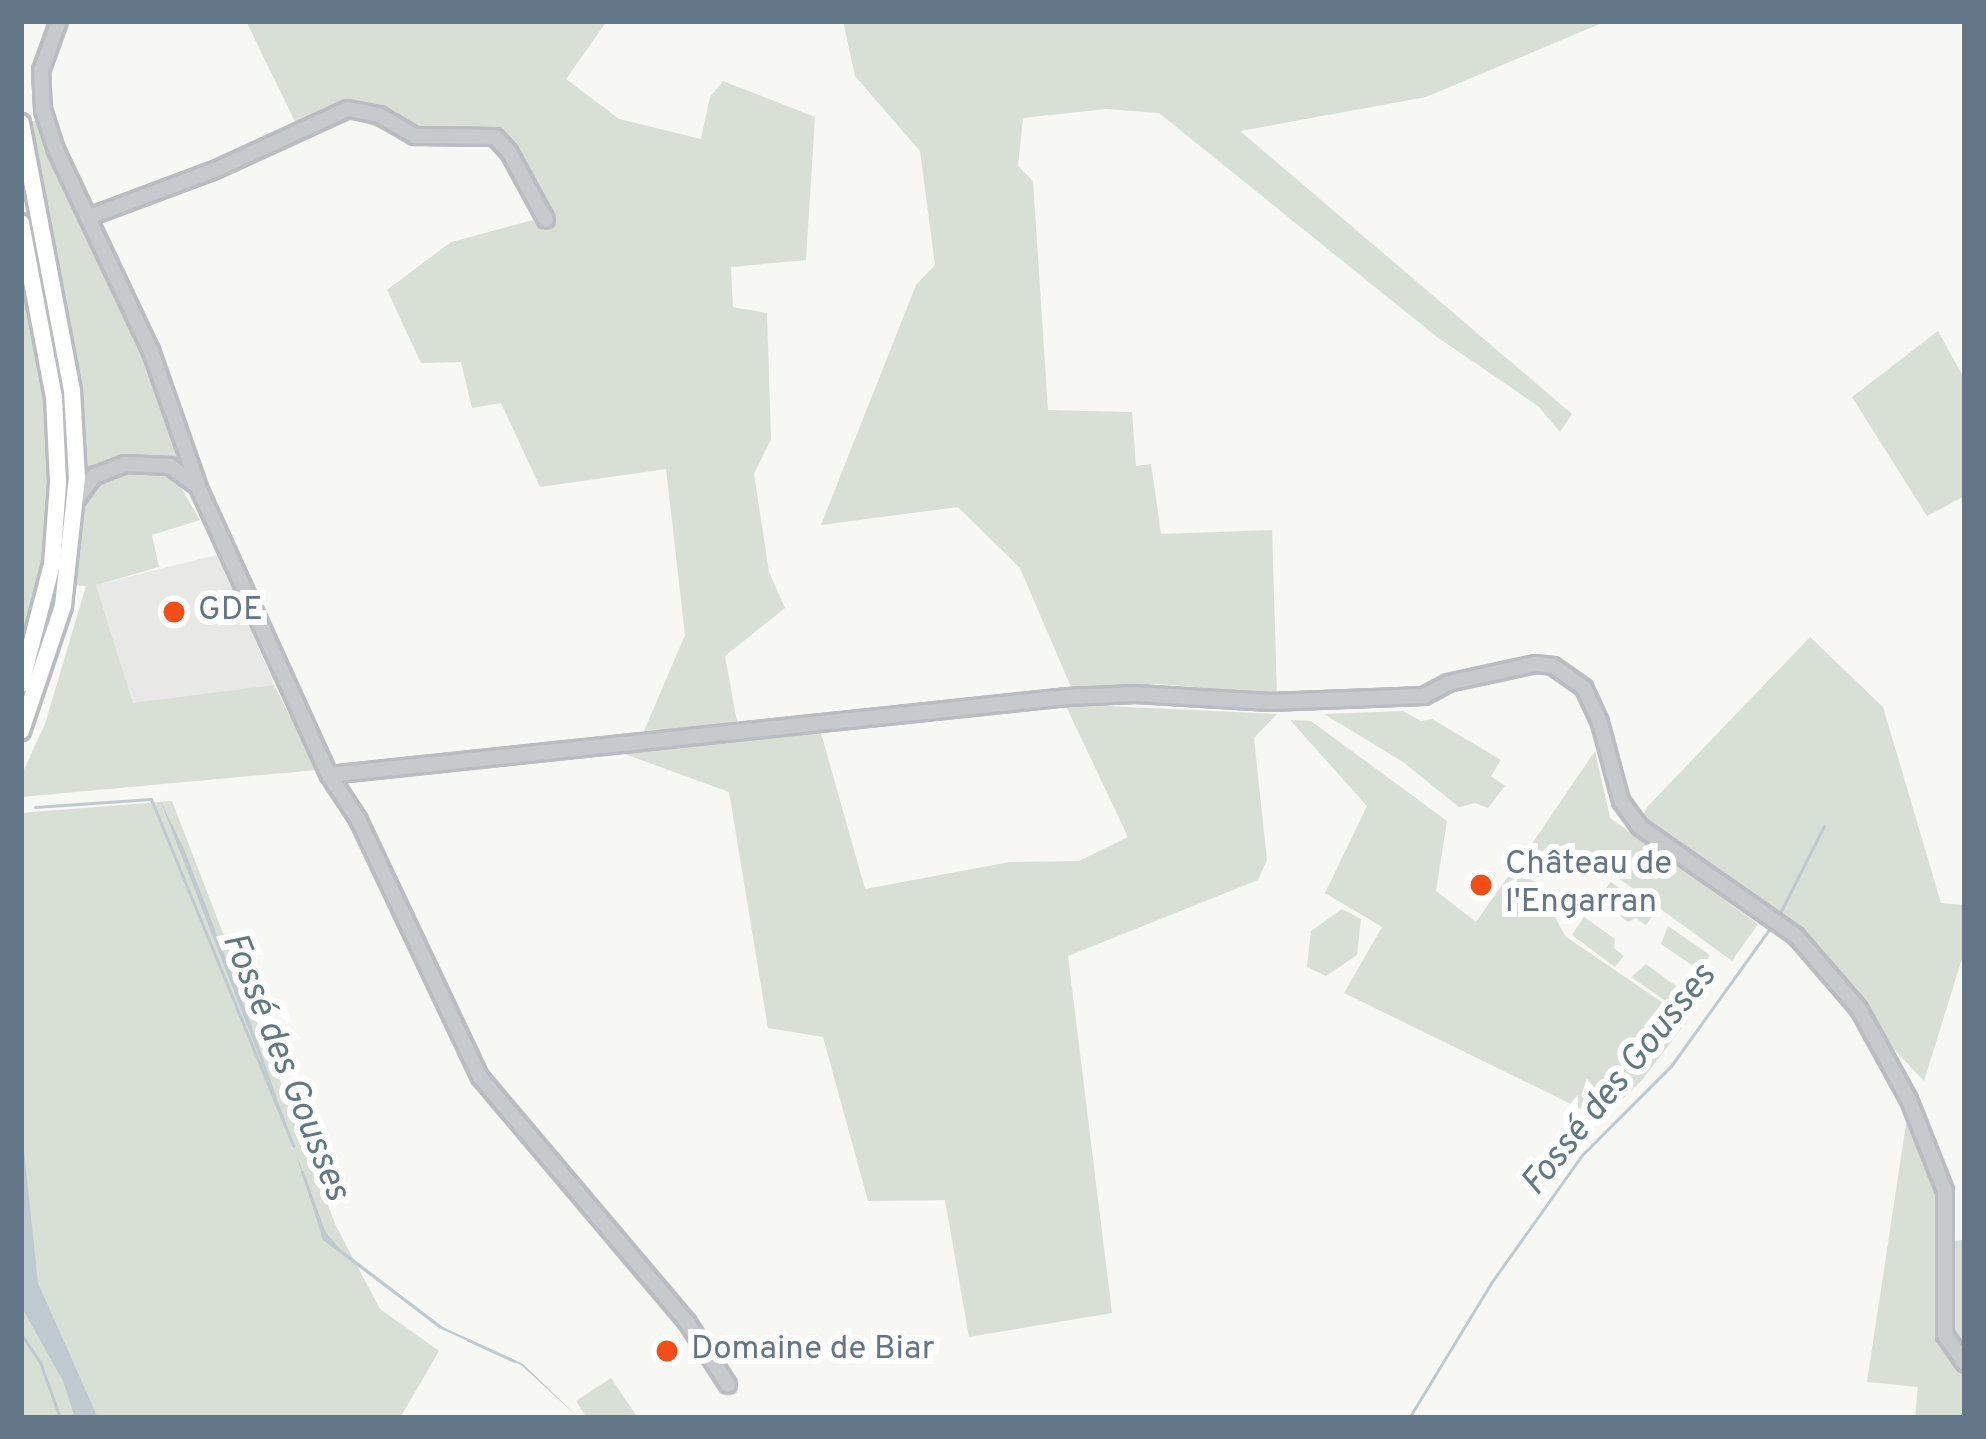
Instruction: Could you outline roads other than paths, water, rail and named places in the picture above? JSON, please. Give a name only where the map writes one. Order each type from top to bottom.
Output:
[{"type":"main road","points":[[21,123],[72,391],[77,499],[57,633],[21,731]]},
{"type":"main road","points":[[21,223],[54,397],[58,483],[52,564],[21,684]]},
{"type":"street","points":[[59,21],[41,71],[43,110],[151,351],[200,491],[329,775],[358,819],[480,1077],[687,1322],[728,1385]]},
{"type":"street","points":[[89,217],[215,170],[349,109],[379,116],[415,136],[495,137],[509,152],[546,220]]},
{"type":"street","points":[[182,472],[187,453]]},
{"type":"street","points":[[77,499],[94,476],[125,464],[148,463],[182,472],[200,491]]},
{"type":"street","points":[[329,775],[1069,697],[1136,694],[1270,702],[1424,697],[1448,683],[1535,664],[1553,666],[1584,688],[1621,801],[1640,827],[1796,936],[1859,1009],[1909,1100],[1945,1191],[1945,1335],[1965,1364]]},
{"type":"waterway","name":"Fossé des Gousses","points":[[35,807],[151,799],[293,1146]]},
{"type":"waterway","name":"Fossé des Gousses","points":[[1777,919],[1824,826]]},
{"type":"waterway","name":"Fossé des Gousses","points":[[1409,1418],[1491,1283],[1582,1155],[1671,1066],[1771,927]]},
{"type":"waterway","name":"Fossé des Gousses","points":[[302,1172],[324,1233],[338,1249]]},
{"type":"waterway","points":[[21,1334],[40,1362],[60,1418]]},
{"type":"waterway","name":"Fossé des Gousses","points":[[468,1340],[514,1361]]},
{"type":"place","name":"GDE","points":[[174,612]]},
{"type":"place","name":"Château de l'Engarran","points":[[1481,885]]},
{"type":"place","name":"Domaine de Biar","points":[[667,1351]]}]
